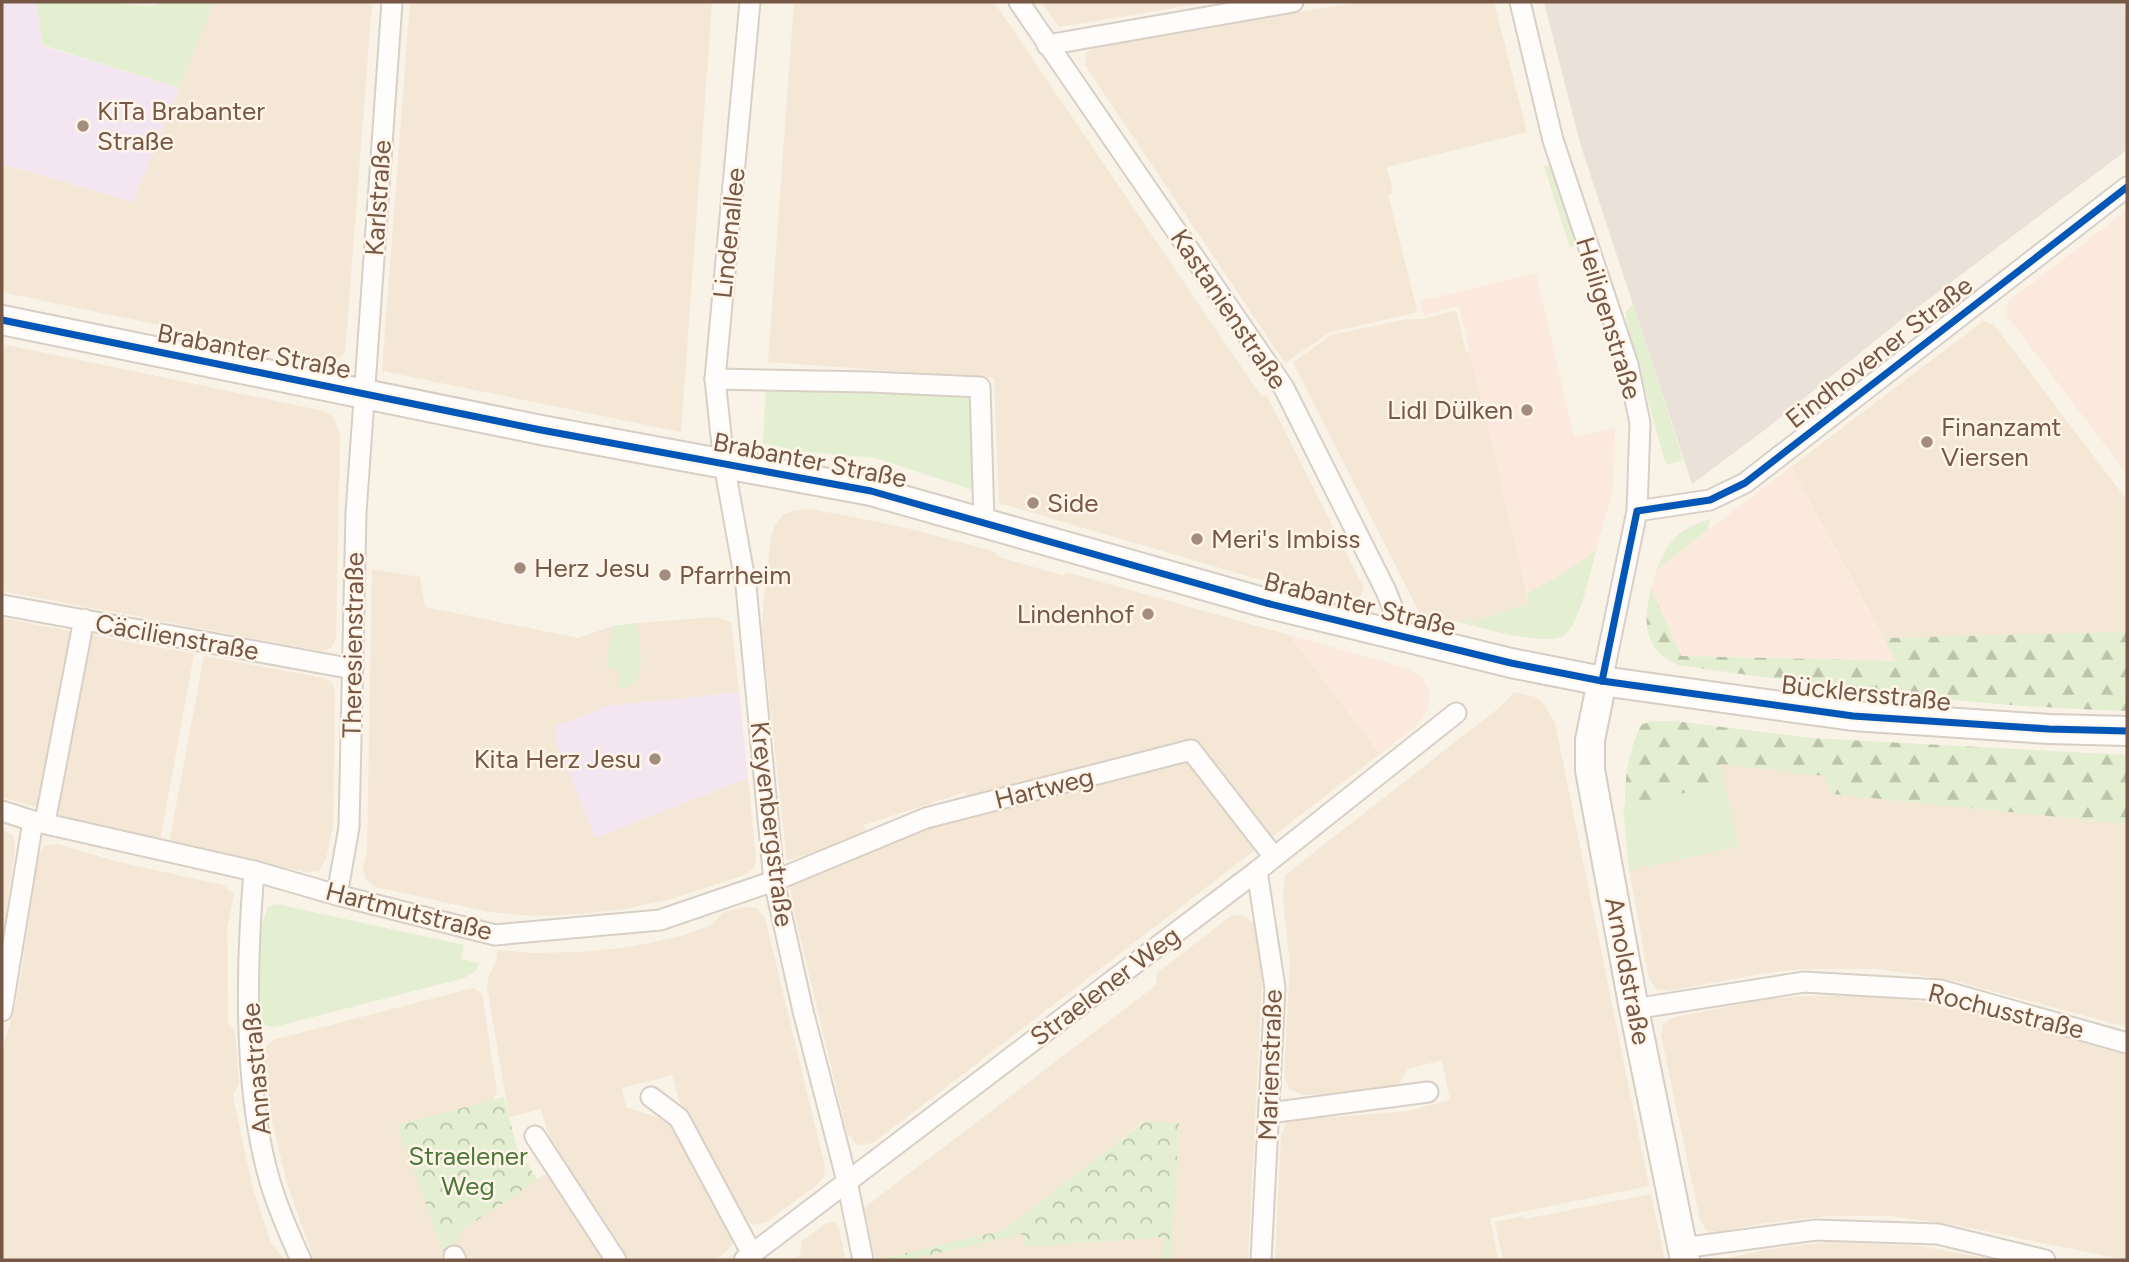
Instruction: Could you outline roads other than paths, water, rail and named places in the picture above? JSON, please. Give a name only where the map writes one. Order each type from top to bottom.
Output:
[{"type":"main road","name":"Brabanter Straße","points":[[2,320],[364,394],[871,491],[984,521],[1046,542],[1154,572],[1404,637],[1511,663],[1602,681]]},
{"type":"main road","name":"Bücklersstraße","points":[[1602,681],[1853,716],[2049,729],[2127,731]]},
{"type":"main road","name":"Arnoldstraße","points":[[1602,681],[1590,740],[1590,770],[1683,1254]]},
{"type":"street","name":"Karlstraße","points":[[364,394],[392,2]]},
{"type":"street","name":"Lindenallee","points":[[724,464],[715,379],[750,2]]},
{"type":"street","name":"Kastanienstraße","points":[[1019,2],[1284,388],[1386,591],[1404,637]]},
{"type":"street","points":[[1047,46],[1293,2]]},
{"type":"street","name":"Heiligenstraße","points":[[1520,2],[1553,141],[1628,365],[1640,423],[1637,511],[1602,681]]},
{"type":"street","name":"Eindhovener Straße","points":[[1637,511],[1710,500],[1745,483],[2127,187]]},
{"type":"street","points":[[715,379],[980,387],[984,521]]},
{"type":"street","name":"Theresienstraße","points":[[337,895],[349,827],[356,513],[364,394]]},
{"type":"street","name":"Kreyenbergstraße","points":[[724,464],[747,586],[774,881],[803,1011],[847,1181],[863,1260]]},
{"type":"street","name":"Cäcilienstraße","points":[[2,605],[353,669]]},
{"type":"street","points":[[2,1011],[39,822],[84,620]]},
{"type":"street","name":"Straelener Weg","points":[[651,1097],[679,1118],[748,1257],[1257,871],[1456,713]]},
{"type":"street","name":"Hartweg","points":[[774,881],[926,818],[1191,750],[1274,857]]},
{"type":"street","name":"Hartmutstraße","points":[[2,811],[39,822],[254,871],[495,935],[660,920],[774,881]]},
{"type":"street","name":"Annastraße","points":[[254,871],[248,941],[250,1041],[256,1112],[271,1184],[301,1260]]},
{"type":"street","name":"Marienstraße","points":[[1257,871],[1275,988],[1261,1260]]},
{"type":"street","name":"Rochusstraße","points":[[1634,1009],[1804,982],[1940,990],[2127,1043]]},
{"type":"street","points":[[1269,1113],[1429,1092]]},
{"type":"street","points":[[535,1136],[616,1260]]},
{"type":"street","points":[[1683,1254],[1816,1230],[1938,1234],[2045,1260]]},
{"type":"place","name":"KiTa Brabanter Straße","points":[[83,126]]},
{"type":"place","name":"Lidl Dülken","points":[[1527,410]]},
{"type":"place","name":"Finanzamt Viersen","points":[[1927,442]]},
{"type":"place","name":"Side","points":[[1033,503]]},
{"type":"place","name":"Meri's Imbiss","points":[[1197,539]]},
{"type":"place","name":"Herz Jesu","points":[[520,568]]},
{"type":"place","name":"Pfarrheim","points":[[665,575]]},
{"type":"place","name":"Lindenhof","points":[[1148,614]]},
{"type":"place","name":"Kita Herz Jesu","points":[[655,759]]}]
